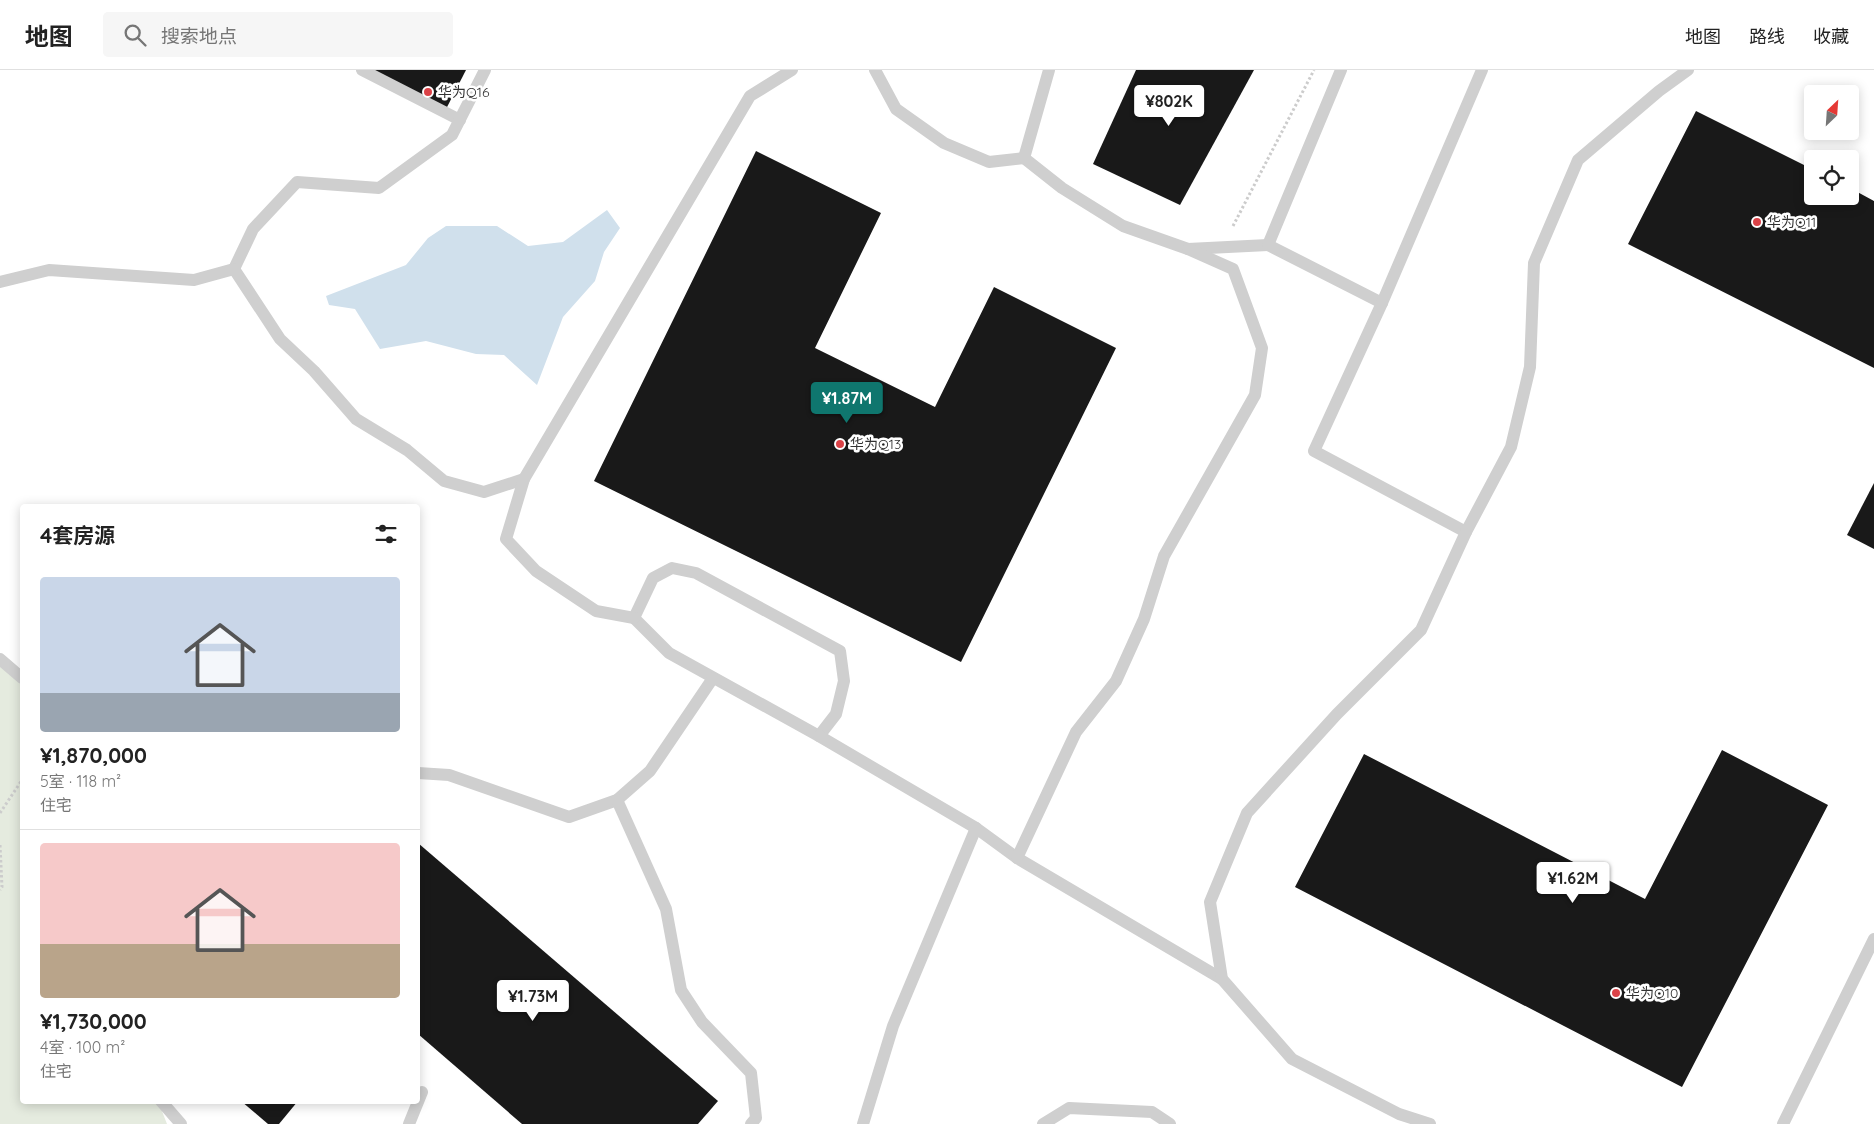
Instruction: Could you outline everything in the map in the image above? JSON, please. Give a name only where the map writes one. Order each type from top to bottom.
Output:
[{"type":"lane","points":[[362,70],[460,120]]},
{"type":"lane","points":[[0,282],[49,270],[194,280],[234,269],[253,229],[298,182],[379,188],[452,135],[485,70]]},
{"type":"lane","points":[[792,70],[750,96],[524,479],[506,539],[536,571],[596,611],[634,618],[669,654],[819,736],[976,828],[1017,858],[1222,979],[1292,1059],[1399,1114],[1430,1124]]},
{"type":"lane","points":[[875,70],[896,109],[944,143],[988,162],[1024,158],[1062,188],[1123,226],[1233,269],[1262,348],[1254,395],[1164,556],[1144,619],[1116,681],[1076,732],[1017,858]]},
{"type":"lane","points":[[1024,158],[1049,70]]},
{"type":"lane","points":[[1268,245],[1341,70]]},
{"type":"lane","points":[[1466,532],[1314,451],[1382,302],[1482,70]]},
{"type":"lane","points":[[1222,979],[1210,902],[1247,813],[1337,714],[1421,630],[1466,532],[1511,447],[1530,367],[1534,263],[1578,160],[1659,91],[1688,70]]},
{"type":"lane","points":[[1188,250],[1268,245],[1382,302]]},
{"type":"lane","points":[[234,269],[280,339],[314,371],[356,419],[407,450],[444,481],[484,492],[524,479]]},
{"type":"lane","points":[[634,618],[653,578],[672,568],[696,573],[840,651],[844,681],[836,714],[819,736]]},
{"type":"lane","points":[[0,659],[20,676]]},
{"type":"lane","points":[[420,773],[449,775],[569,816],[617,800],[650,770],[713,678]]},
{"type":"lane","points":[[617,800],[666,910],[681,990],[702,1022],[751,1073],[756,1118],[752,1124]]},
{"type":"lane","points":[[863,1124],[893,1026],[976,828]]},
{"type":"lane","points":[[1783,1124],[1874,939]]},
{"type":"lane","points":[[420,1097],[422,1092]]},
{"type":"lane","points":[[164,1104],[181,1124]]},
{"type":"lane","points":[[409,1124],[417,1104]]},
{"type":"lane","points":[[1043,1124],[1069,1108],[1152,1112],[1170,1124]]},
{"type":"path","points":[[1230,228],[1235,224],[1314,70]]},
{"type":"path","points":[[0,813],[20,783]]},
{"type":"path","points":[[0,845],[2,886],[0,890]]},
{"type":"shaded area","points":[[0,659],[20,676],[20,1104],[159,1104],[167,1124],[0,1124]]},
{"type":"water","points":[[607,210],[620,228],[604,252],[595,281],[563,317],[537,385],[504,355],[476,354],[426,341],[380,349],[355,309],[329,305],[326,296],[406,265],[428,238],[446,226],[497,226],[528,246],[563,242]]},
{"type":"building","name":"华为Q16","points":[[360,70],[466,70],[444,113]]},
{"type":"building","points":[[1136,70],[1254,70],[1180,205],[1093,164]]},
{"type":"building","name":"华为Q11","points":[[1696,111],[1804,165],[1804,205],[1859,205],[1859,193],[1874,201],[1874,368],[1628,244]]},
{"type":"building","name":"华为Q13","points":[[756,151],[881,213],[815,348],[935,407],[994,287],[1116,348],[961,662],[594,481]]},
{"type":"building","points":[[1874,483],[1874,549],[1847,535]]},
{"type":"building","name":"华为Q10","points":[[1722,750],[1828,805],[1682,1087],[1295,887],[1364,754],[1645,899]]},
{"type":"building","points":[[420,845],[718,1101],[698,1124],[522,1124],[420,1036]]},
{"type":"building","points":[[245,1104],[296,1104],[279,1124],[268,1124]]},
{"type":"place","name":"华为Q16","points":[[428,92]]},
{"type":"place","name":"华为Q11","points":[[1757,222]]},
{"type":"place","name":"华为Q13","points":[[840,444]]},
{"type":"place","name":"华为Q10","points":[[1616,993]]}]
